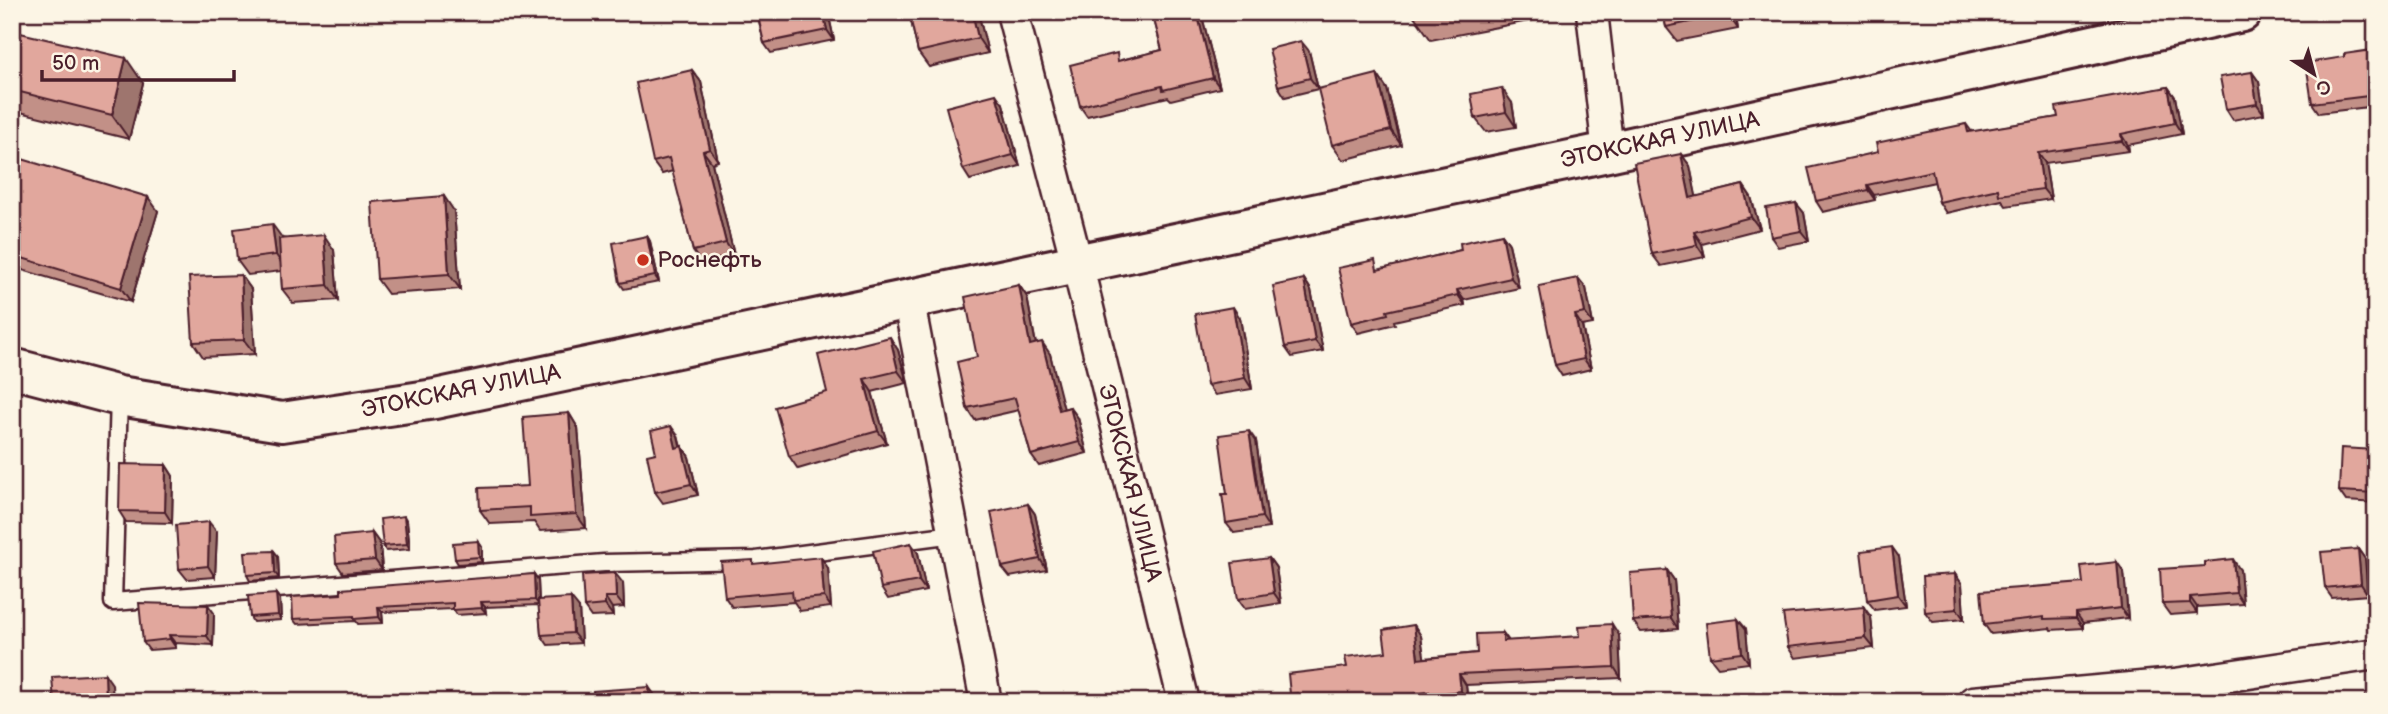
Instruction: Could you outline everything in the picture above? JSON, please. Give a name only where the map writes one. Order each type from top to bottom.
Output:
[{"type":"main road","name":"ЭТОКСКАЯ УЛИЦА","points":[[12,368],[119,396],[282,422],[435,399],[1608,152],[2242,12]]},
{"type":"street","points":[[1012,12],[1076,263]]},
{"type":"street","points":[[1592,12],[1608,152]]},
{"type":"street","name":"ЭТОКСКАЯ УЛИЦА","points":[[1076,263],[1184,702]]},
{"type":"street","points":[[908,298],[986,702]]},
{"type":"street","points":[[1973,702],[2175,684],[2376,654]]},
{"type":"lane","points":[[119,396],[113,602],[604,563],[756,559],[954,534]]},
{"type":"building","points":[[757,12],[823,12],[827,30],[764,43]]},
{"type":"building","points":[[909,12],[972,12],[978,38],[918,52]]},
{"type":"building","points":[[1152,12],[1197,12],[1213,78],[1163,90],[1162,86],[1080,106],[1070,65],[1117,53],[1118,61],[1162,50]]},
{"type":"building","points":[[1413,12],[1431,12],[1414,16]]},
{"type":"building","points":[[1663,12],[1727,12],[1728,14],[1666,27]]},
{"type":"building","points":[[12,31],[126,58],[112,115],[12,90]]},
{"type":"building","points":[[1301,41],[1310,78],[1278,86],[1269,49]]},
{"type":"building","points":[[2372,50],[2376,95],[2312,103],[2306,63]]},
{"type":"building","points":[[692,70],[710,149],[703,151],[726,243],[693,251],[669,158],[653,162],[636,83]]},
{"type":"building","points":[[2252,72],[2257,104],[2226,109],[2220,77]]},
{"type":"building","points":[[1377,74],[1391,130],[1332,145],[1318,89]]},
{"type":"building","points":[[2168,87],[2175,123],[2121,134],[2122,141],[2038,153],[2043,189],[1999,195],[1998,189],[1939,202],[1932,171],[1867,185],[1868,190],[1816,201],[1808,168],[1878,152],[1876,143],[1966,124],[1968,132],[2058,117],[2056,107]]},
{"type":"building","points":[[1502,88],[1506,112],[1475,118],[1471,94]]},
{"type":"building","points":[[996,94],[1013,155],[963,169],[946,107]]},
{"type":"building","points":[[1681,154],[1690,198],[1743,185],[1751,217],[1694,232],[1697,245],[1652,254],[1634,163]]},
{"type":"building","points":[[12,156],[148,197],[121,288],[12,255]]},
{"type":"building","points":[[444,196],[449,274],[377,279],[372,202]]},
{"type":"building","points":[[1796,203],[1801,231],[1771,237],[1766,208]]},
{"type":"building","points":[[272,224],[276,255],[237,260],[234,229]]},
{"type":"building","points":[[1502,234],[1511,278],[1457,290],[1458,295],[1387,311],[1388,314],[1351,323],[1338,268],[1375,260],[1377,270],[1461,250],[1460,243]]},
{"type":"building","points":[[324,235],[328,285],[282,289],[279,239]]},
{"type":"building","points":[[647,236],[655,276],[620,283],[613,243]]},
{"type":"building","points":[[241,275],[244,340],[193,342],[189,277]]},
{"type":"building","points":[[1578,278],[1585,313],[1575,315],[1584,359],[1555,365],[1539,286]]},
{"type":"building","points":[[1304,279],[1315,341],[1285,347],[1273,286]]},
{"type":"building","points":[[1019,285],[1030,345],[1042,342],[1059,410],[1070,407],[1079,442],[1031,455],[1015,398],[967,408],[957,362],[977,357],[965,297]]},
{"type":"building","points":[[1233,307],[1245,378],[1207,385],[1195,314]]},
{"type":"building","points":[[890,337],[898,371],[864,379],[878,431],[789,456],[775,407],[827,392],[818,355]]},
{"type":"building","points":[[569,413],[576,514],[530,517],[530,507],[480,510],[479,488],[528,486],[523,417]]},
{"type":"building","points":[[671,426],[676,448],[682,446],[691,484],[655,492],[647,455],[656,453],[651,431]]},
{"type":"building","points":[[1249,431],[1262,517],[1226,523],[1222,494],[1227,494],[1219,435]]},
{"type":"building","points":[[2341,448],[2376,450],[2376,493],[2339,491]]},
{"type":"building","points":[[120,464],[166,465],[165,512],[119,511]]},
{"type":"building","points":[[1028,504],[1040,559],[1002,567],[991,512]]},
{"type":"building","points":[[404,516],[407,544],[383,546],[380,519]]},
{"type":"building","points":[[209,522],[208,566],[179,569],[176,525]]},
{"type":"building","points":[[372,533],[375,560],[336,563],[334,537]]},
{"type":"building","points":[[478,541],[479,557],[455,559],[453,543]]},
{"type":"building","points":[[911,543],[919,581],[881,588],[873,551]]},
{"type":"building","points":[[1892,547],[1898,595],[1867,600],[1861,551]]},
{"type":"building","points":[[2358,549],[2361,584],[2325,588],[2321,552]]},
{"type":"building","points":[[274,551],[275,573],[247,575],[245,552]]},
{"type":"building","points":[[821,557],[824,597],[793,600],[792,591],[725,597],[721,562],[753,560],[753,564]]},
{"type":"building","points":[[1269,558],[1274,593],[1238,599],[1232,563]]},
{"type":"building","points":[[2233,559],[2236,593],[2190,597],[2190,603],[2162,604],[2160,569],[2205,566],[2205,562]]},
{"type":"building","points":[[2117,562],[2121,608],[2076,613],[2076,618],[2044,617],[1984,624],[1981,591],[2083,583],[2081,566]]},
{"type":"building","points":[[1667,570],[1671,618],[1633,621],[1630,573]]},
{"type":"building","points":[[615,573],[616,597],[605,597],[605,605],[584,607],[582,575]]},
{"type":"building","points":[[534,574],[535,600],[481,602],[482,608],[453,610],[453,603],[378,607],[379,617],[293,619],[292,597],[341,594],[341,589]]},
{"type":"building","points":[[1955,574],[1957,609],[1925,612],[1923,576]]},
{"type":"building","points":[[276,594],[278,615],[250,617],[248,596]]},
{"type":"building","points":[[571,598],[573,633],[541,635],[538,600]]},
{"type":"building","points":[[139,603],[208,605],[207,636],[169,635],[170,639],[143,642]]},
{"type":"building","points":[[1864,607],[1866,638],[1788,647],[1783,614]]},
{"type":"building","points":[[1738,619],[1742,653],[1710,657],[1706,623]]},
{"type":"building","points":[[1612,624],[1614,667],[1459,674],[1461,691],[1429,695],[1429,692],[1334,702],[1299,702],[1298,693],[1290,694],[1288,674],[1347,667],[1345,657],[1386,652],[1383,630],[1414,625],[1418,659],[1477,653],[1476,634],[1503,633],[1503,641],[1580,636],[1579,626]]},
{"type":"building","points":[[105,674],[106,702],[54,702],[52,677]]},
{"type":"building","points":[[649,687],[650,702],[593,702],[593,691]]},
{"type":"building","points":[[2376,695],[2376,702],[2366,702],[2365,696]]},
{"type":"place","name":"Роснефть","points":[[643,260]]}]
